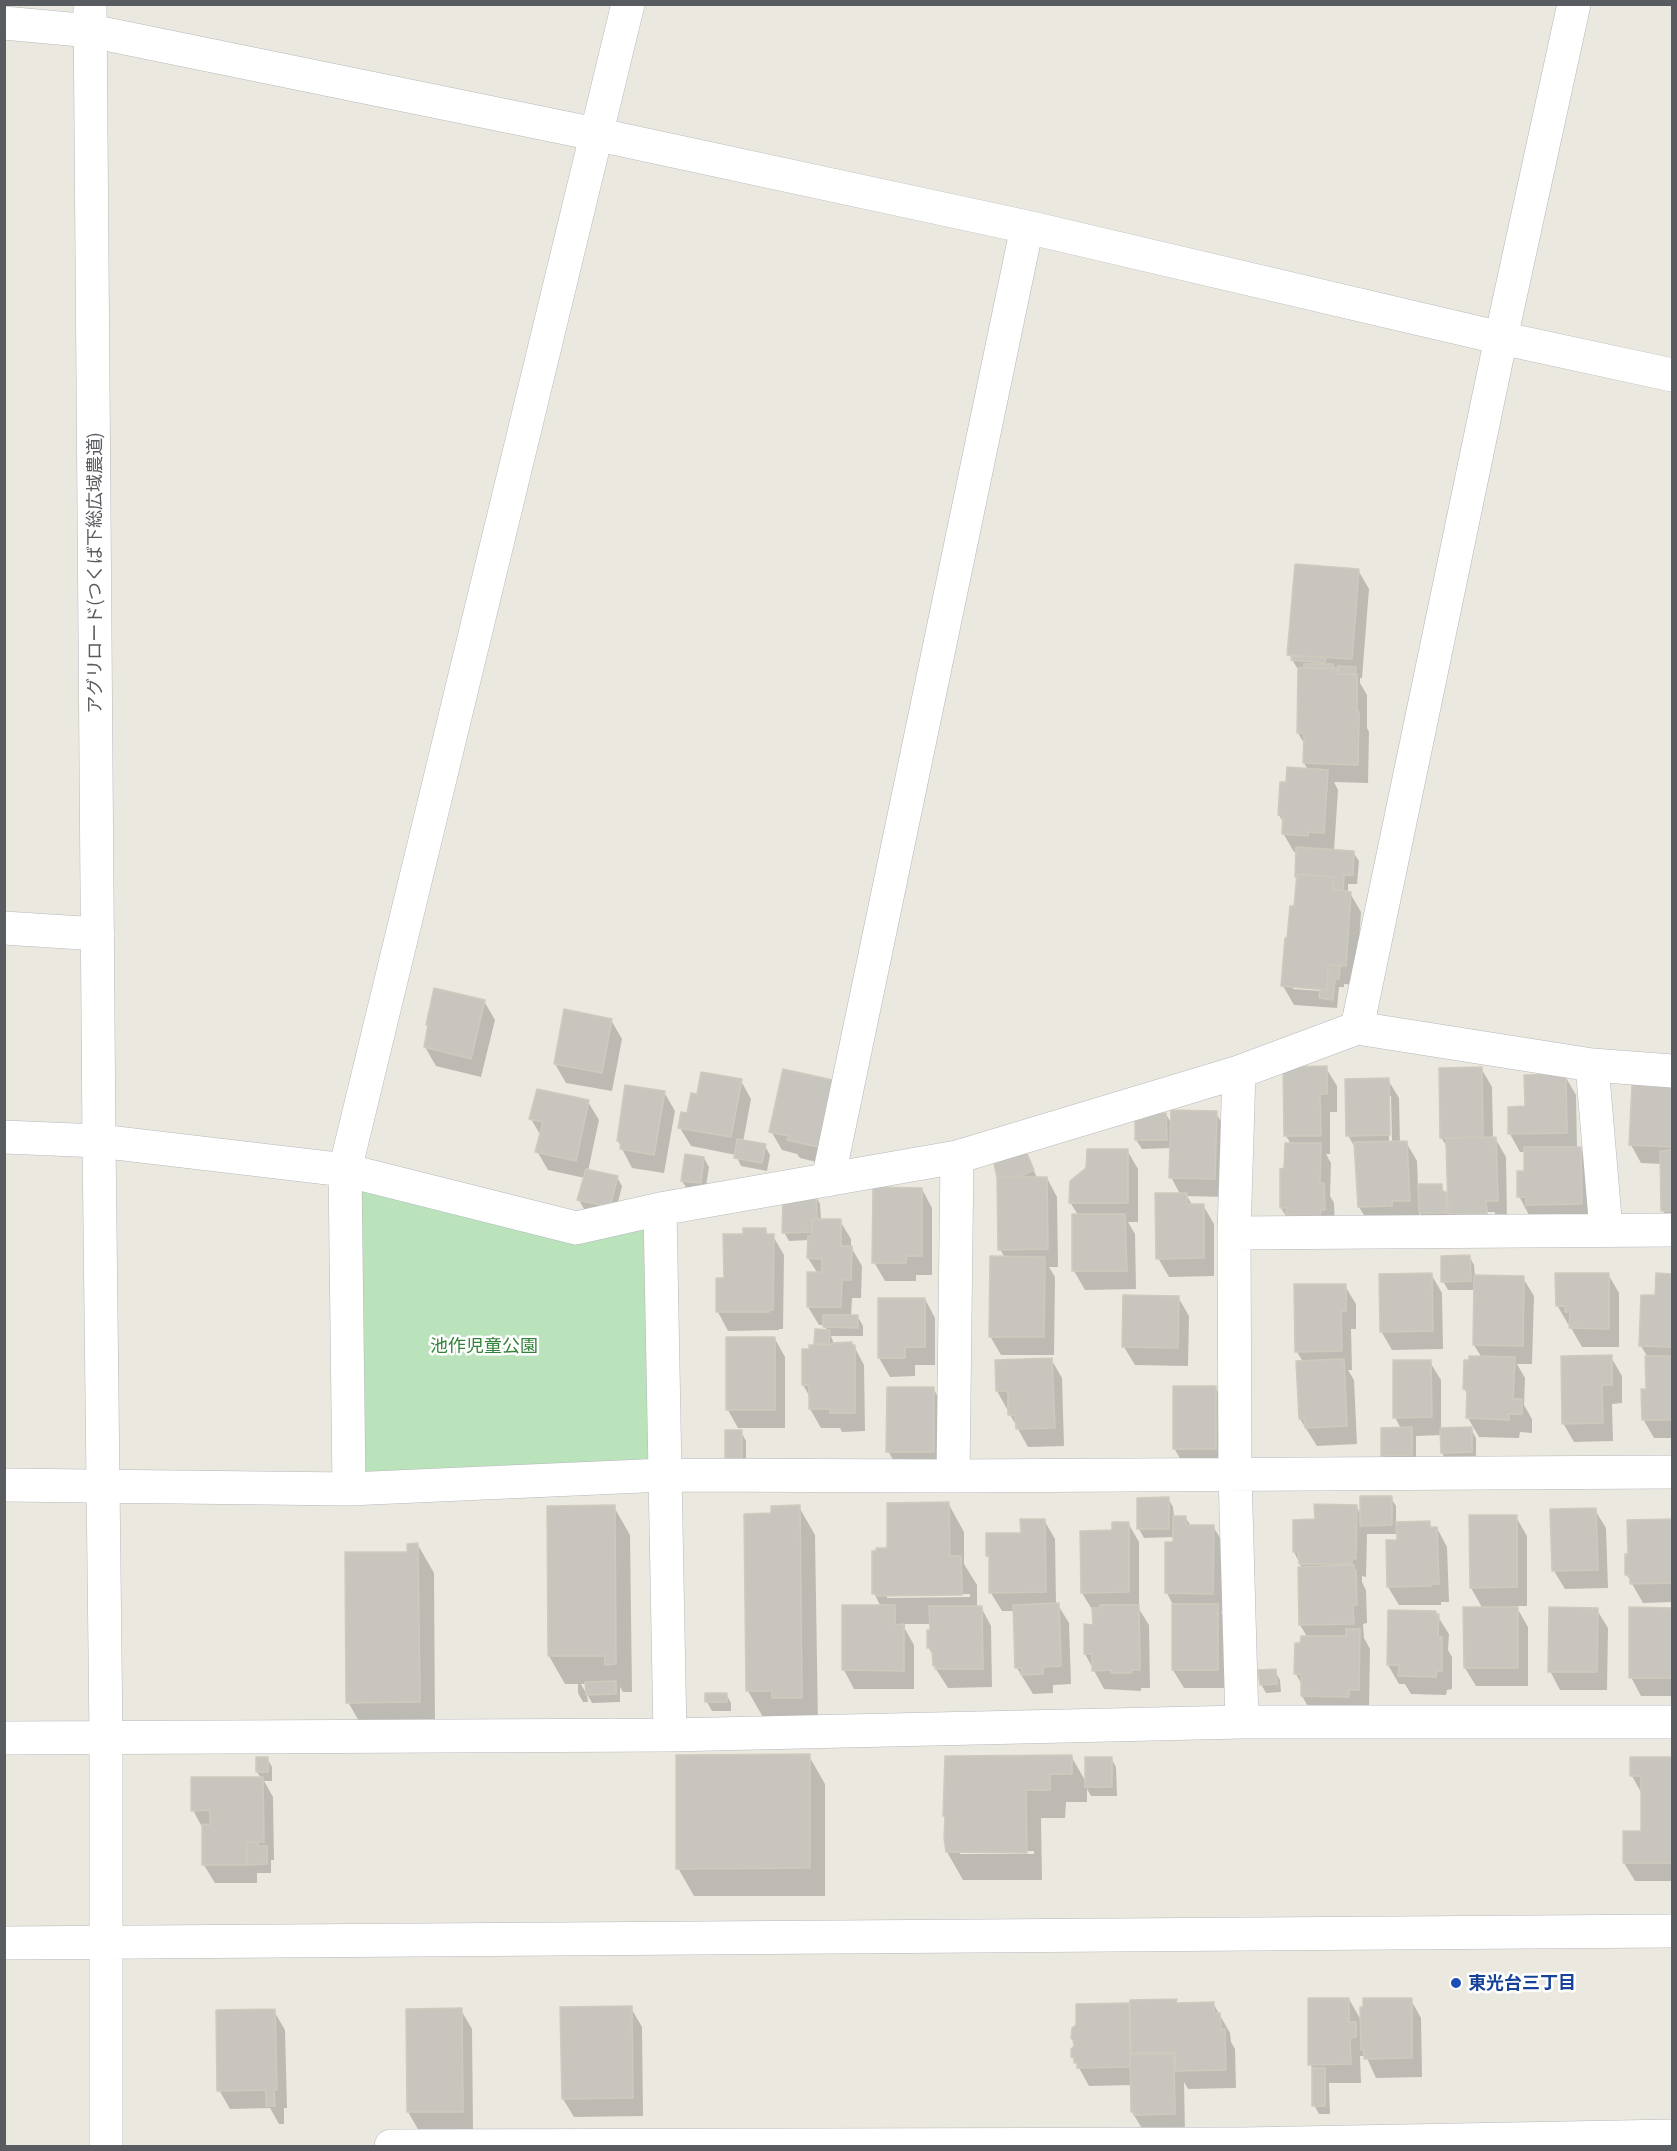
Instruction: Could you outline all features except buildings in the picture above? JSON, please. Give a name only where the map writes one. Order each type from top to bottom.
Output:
[{"type":"street","points":[[349,1489],[345,1170],[628,4]]},
{"type":"street","points":[[1357,1028],[1501,338],[1574,4]]},
{"type":"street","points":[[4,23],[91,18],[595,134],[1027,227],[1501,338],[1672,375]]},
{"type":"street","name":"アグリロード(つくば下総広域農道)","points":[[91,18],[106,1738],[106,2146]]},
{"type":"street","points":[[828,1180],[1027,227]]},
{"type":"street","points":[[4,928],[98,934]]},
{"type":"street","points":[[4,1137],[99,1141],[345,1170],[576,1228],[660,1209],[957,1157],[1239,1072],[1357,1028],[1592,1065],[1672,1071]]},
{"type":"street","points":[[1592,1065],[1606,1230]]},
{"type":"street","points":[[1239,1072],[1234,1233],[1235,1474],[1242,1722]]},
{"type":"street","points":[[953,1476],[957,1157]]},
{"type":"street","points":[[660,1209],[670,1736]]},
{"type":"street","points":[[1234,1233],[1672,1230]]},
{"type":"street","points":[[4,1485],[103,1484],[349,1489],[665,1475],[953,1476],[1672,1472]]},
{"type":"street","points":[[4,1738],[670,1736],[1242,1722],[1672,1722]]},
{"type":"street","points":[[4,1943],[1672,1931]]},
{"type":"street","points":[[392,2146],[1244,2145],[1672,2136]]},
{"type":"green space","name":"池作児童公園","points":[[345,1170],[576,1228],[660,1209],[665,1475],[349,1489]]},
{"type":"place","name":"東光台三丁目","points":[[1456,1983]]}]
